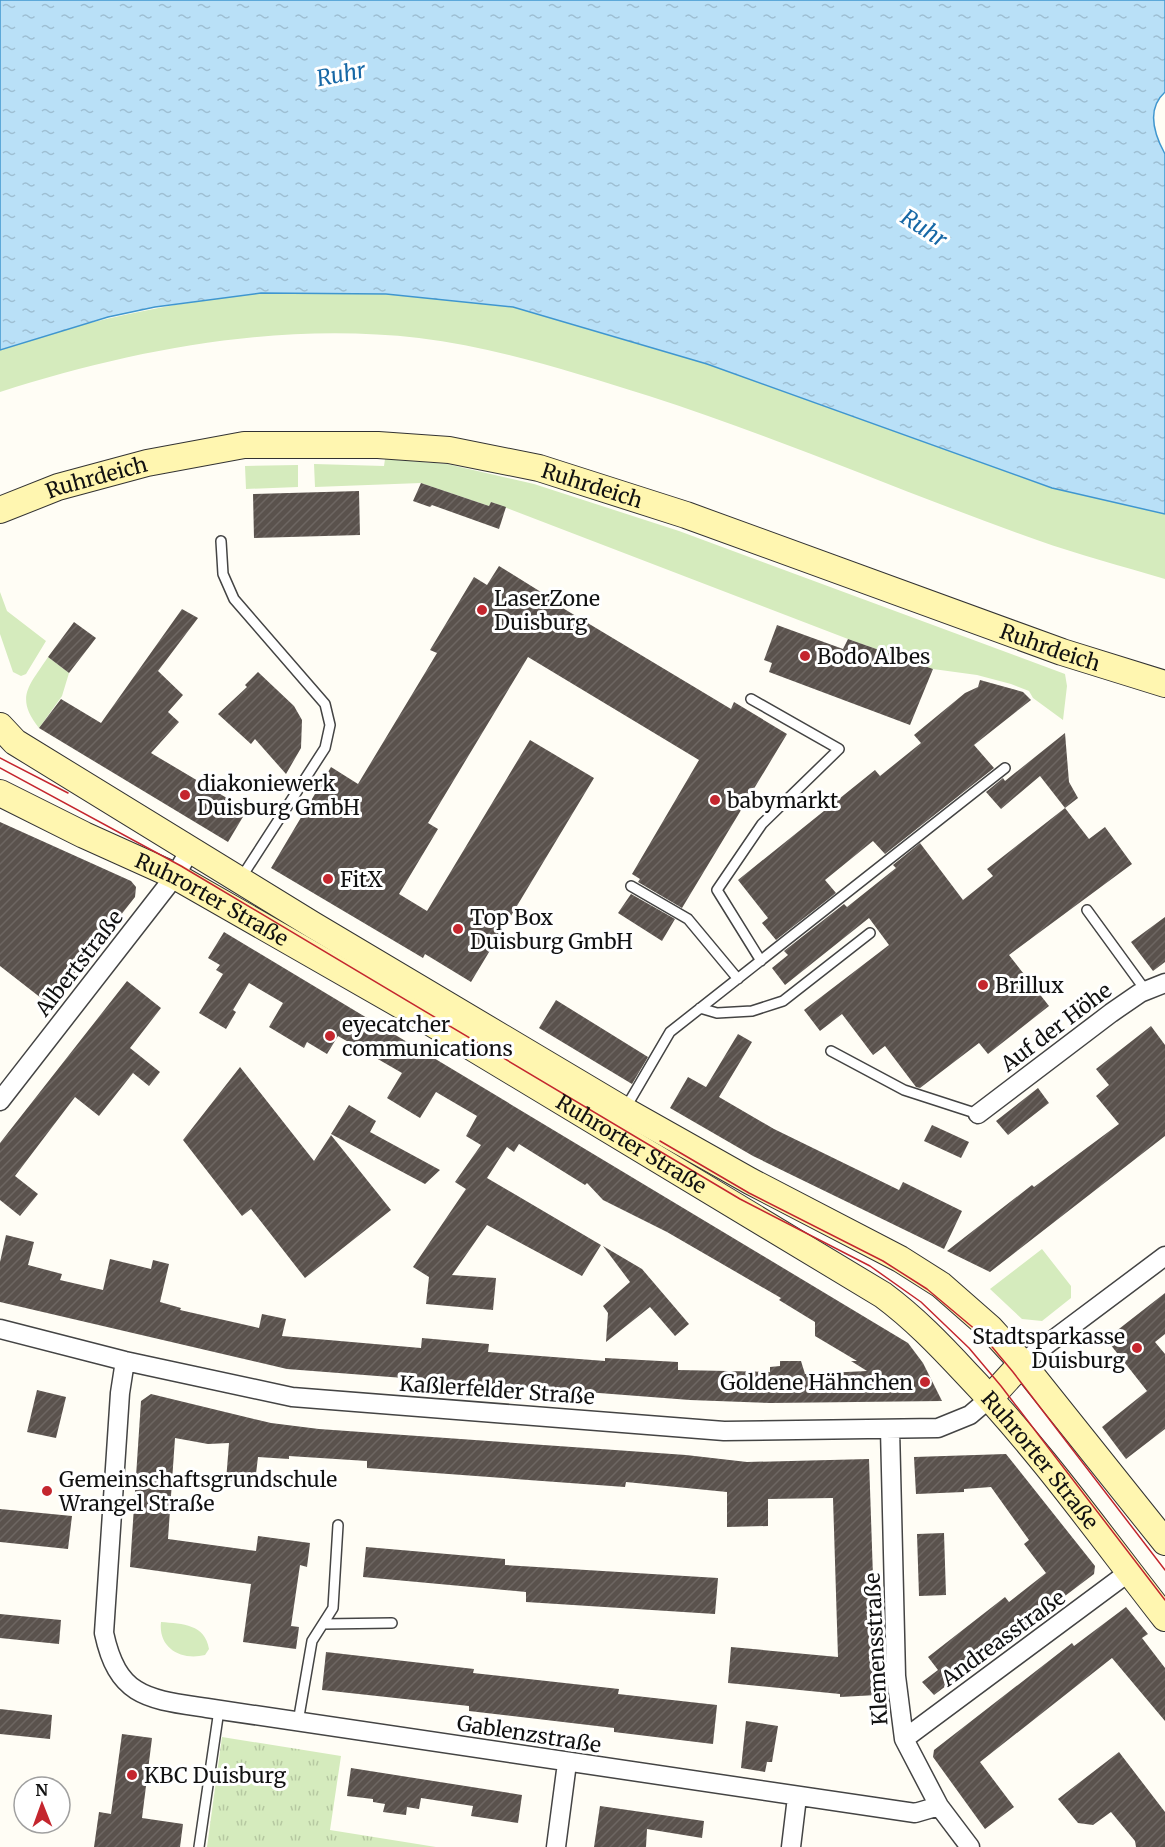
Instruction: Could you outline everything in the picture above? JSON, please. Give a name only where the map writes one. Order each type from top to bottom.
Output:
[{"type":"main road","name":"Ruhrdeich","points":[[0,510],[58,487],[136,466],[244,445],[378,445],[449,450],[540,468],[686,515],[1062,652],[1165,684]]},
{"type":"main road","name":"Ruhrorter Straße","points":[[0,726],[15,742],[240,880],[618,1121],[883,1295],[921,1325],[990,1398],[1031,1446],[1165,1618]]},
{"type":"main road","name":"Ruhrorter Straße","points":[[0,793],[84,835],[175,876],[425,1019],[618,1121],[750,1181],[909,1264],[950,1293],[990,1328],[1022,1363],[1165,1542]]},
{"type":"main road","points":[[990,1398],[1022,1363]]},
{"type":"street","name":"Albertstraße","points":[[0,1101],[175,876],[190,850]]},
{"type":"street","name":"Auf der Höhe","points":[[978,1114],[1111,1013],[1146,991],[1165,983]]},
{"type":"street","points":[[1022,1363],[1165,1256]]},
{"type":"street","name":"Kaßlerfelder Straße","points":[[0,1329],[125,1361],[291,1397],[724,1431],[938,1428],[970,1415],[990,1398]]},
{"type":"street","name":"Gablenzstraße","points":[[125,1361],[120,1392],[104,1633],[109,1656],[119,1676],[137,1691],[157,1700],[219,1710],[797,1797],[915,1813],[939,1806]]},
{"type":"street","name":"Klemensstraße","points":[[890,1429],[896,1676],[904,1739],[939,1806],[970,1847]]},
{"type":"street","name":"Andreasstraße","points":[[904,1739],[1129,1572]]},
{"type":"street","points":[[556,1847],[567,1763]]},
{"type":"street","points":[[791,1847],[797,1797]]},
{"type":"lane","points":[[221,541],[223,574],[234,599],[325,704],[330,725],[325,748],[240,880]]},
{"type":"lane","points":[[752,699],[839,749],[762,824],[717,890],[761,961]]},
{"type":"lane","points":[[618,1121],[670,1032],[1005,768]]},
{"type":"lane","points":[[631,886],[688,919],[738,979]]},
{"type":"lane","points":[[1087,910],[1146,991]]},
{"type":"lane","points":[[700,1008],[717,1013],[752,1011],[783,1001],[870,933]]},
{"type":"lane","points":[[831,1052],[904,1090],[978,1114]]},
{"type":"lane","points":[[298,1722],[312,1641],[333,1608],[338,1526]]},
{"type":"lane","points":[[323,1624],[392,1623]]},
{"type":"lane","points":[[199,1847],[219,1710]]},
{"type":"green space","points":[[261,293],[386,294],[513,307],[707,364],[1052,488],[1165,514],[1165,579],[1037,540],[698,412],[536,362],[449,342],[366,334],[260,337],[207,343],[102,363],[0,392],[0,350],[64,330],[129,314]]},
{"type":"green space","points":[[385,459],[447,464],[534,484],[679,531],[1065,674],[1067,686],[1063,720],[1033,698],[1029,691],[1011,684],[977,675],[933,669],[848,639],[491,502],[489,506],[421,483],[315,487],[314,464],[384,466]]},
{"type":"green space","points":[[298,465],[298,487],[246,489],[245,466]]},
{"type":"green space","points":[[0,592],[7,611],[46,641],[26,674],[21,676],[13,672],[0,634]]},
{"type":"green space","points":[[48,657],[69,673],[62,696],[39,728],[27,708],[27,691]]},
{"type":"green space","points":[[1042,1249],[1071,1286],[1071,1298],[1042,1321],[1022,1319],[990,1289]]},
{"type":"green space","points":[[161,1622],[185,1625],[198,1630],[207,1641],[209,1649],[205,1655],[180,1654],[167,1645],[163,1639]]},
{"type":"green space","points":[[222,1737],[341,1756],[330,1830],[436,1847],[207,1847]]},
{"type":"water","name":"Ruhr","points":[[0,0],[1165,0],[1165,92],[1155,106],[1154,122],[1165,154],[1165,514],[1052,488],[707,364],[513,307],[386,294],[261,293],[155,307],[108,317],[0,350]]},
{"type":"building","points":[[421,483],[489,506],[491,502],[506,507],[499,529],[432,505],[430,507],[413,501]]},
{"type":"building","points":[[359,491],[360,535],[254,538],[253,494]]},
{"type":"building","points":[[499,566],[557,602],[556,604],[731,709],[734,702],[787,734],[682,908],[638,882],[640,879],[632,874],[699,760],[528,657],[428,823],[438,829],[399,894],[427,911],[530,740],[594,778],[471,982],[425,954],[423,958],[271,868],[331,767],[358,784],[437,653],[430,650],[474,577],[487,585]]},
{"type":"building","points":[[182,609],[198,618],[158,671],[183,695],[168,712],[179,722],[151,753],[247,810],[228,842],[39,728],[61,699],[101,723]]},
{"type":"building","points":[[74,622],[96,638],[69,673],[48,657]]},
{"type":"building","points":[[777,625],[843,649],[848,639],[933,669],[910,725],[769,672],[772,663],[764,660]]},
{"type":"building","points":[[258,672],[294,706],[302,720],[301,748],[286,774],[255,739],[251,744],[218,714],[247,687],[245,685]]},
{"type":"building","points":[[980,680],[1023,692],[1031,700],[974,745],[994,768],[885,854],[873,841],[825,880],[836,893],[776,940],[762,923],[768,918],[738,880],[875,770],[880,776],[921,743],[914,735],[965,693],[978,687]]},
{"type":"building","points":[[1065,733],[1069,782],[1078,798],[1065,808],[1040,776],[1001,809],[986,792],[1003,778],[1005,781]]},
{"type":"building","points":[[1065,808],[1089,839],[1105,827],[1132,864],[1009,955],[1049,1006],[988,1054],[979,1043],[920,1088],[916,1087],[885,1046],[873,1055],[842,1014],[820,1031],[804,1010],[889,945],[869,918],[785,985],[772,968],[788,955],[784,951],[844,904],[847,907],[896,868],[893,865],[920,843],[963,900],[993,876],[987,869]]},
{"type":"building","points":[[0,822],[131,881],[136,887],[135,897],[50,1005],[0,966]]},
{"type":"building","points":[[631,894],[675,919],[662,941],[618,913]]},
{"type":"building","points":[[1165,917],[1165,962],[1153,971],[1131,942]]},
{"type":"building","points":[[224,932],[908,1343],[923,1363],[942,1401],[770,1403],[690,1400],[287,1369],[0,1302],[0,1262],[6,1235],[34,1242],[28,1265],[62,1274],[60,1280],[103,1290],[110,1259],[151,1269],[153,1260],[169,1264],[160,1302],[181,1308],[180,1310],[259,1328],[262,1314],[286,1319],[282,1336],[421,1348],[422,1338],[489,1344],[488,1352],[605,1361],[605,1358],[678,1362],[678,1370],[770,1372],[770,1367],[780,1366],[780,1361],[801,1361],[805,1374],[867,1371],[851,1361],[857,1361],[815,1336],[815,1322],[779,1300],[781,1298],[667,1232],[603,1200],[587,1183],[585,1185],[519,1144],[514,1152],[507,1147],[487,1178],[601,1245],[582,1276],[487,1225],[452,1275],[496,1278],[493,1310],[426,1304],[429,1277],[413,1267],[466,1189],[455,1182],[481,1145],[466,1136],[477,1116],[436,1092],[420,1118],[387,1098],[402,1073],[338,1036],[327,1054],[307,1042],[304,1048],[269,1027],[283,1003],[249,983],[233,1010],[236,1012],[226,1029],[199,1013],[223,974],[216,970],[220,965],[208,958]]},
{"type":"building","points":[[127,981],[161,1008],[130,1048],[160,1072],[149,1086],[133,1073],[99,1116],[75,1097],[15,1176],[38,1194],[20,1216],[0,1200],[0,1143]]},
{"type":"building","points":[[556,1000],[648,1057],[632,1084],[539,1028]]},
{"type":"building","points":[[1151,1026],[1165,1045],[1165,1136],[990,1272],[947,1251],[1032,1185],[1034,1187],[1119,1124],[1096,1096],[1109,1085],[1096,1069]]},
{"type":"building","points":[[738,1034],[752,1042],[719,1097],[774,1129],[899,1190],[903,1182],[962,1211],[944,1249],[753,1156],[670,1108],[688,1077],[706,1087]]},
{"type":"building","points":[[240,1067],[314,1161],[331,1135],[391,1210],[305,1278],[251,1209],[242,1216],[183,1140]]},
{"type":"building","points":[[1038,1088],[1049,1103],[1008,1135],[996,1121]]},
{"type":"building","points":[[349,1105],[376,1121],[370,1132],[440,1170],[425,1184],[331,1134]]},
{"type":"building","points":[[932,1125],[969,1142],[961,1158],[924,1141]]},
{"type":"building","points":[[603,1246],[642,1269],[689,1324],[675,1336],[650,1307],[606,1342],[608,1313],[603,1306],[630,1282]]},
{"type":"building","points":[[1165,1293],[1165,1334],[1155,1342],[1165,1354],[1165,1429],[1126,1459],[1102,1427],[1147,1391],[1106,1339]]},
{"type":"building","points":[[37,1390],[66,1397],[56,1438],[27,1432]]},
{"type":"building","points":[[151,1394],[271,1423],[319,1429],[686,1455],[747,1462],[869,1459],[877,1695],[840,1697],[840,1694],[728,1683],[731,1647],[838,1657],[833,1498],[768,1499],[768,1526],[727,1527],[727,1492],[626,1482],[625,1487],[367,1468],[367,1461],[289,1456],[289,1459],[258,1457],[255,1482],[226,1481],[229,1443],[208,1444],[175,1438],[168,1539],[256,1551],[258,1536],[310,1543],[307,1567],[300,1565],[291,1626],[299,1627],[296,1649],[243,1642],[251,1584],[130,1567],[141,1401]]},
{"type":"building","points":[[1006,1454],[1095,1566],[1094,1574],[934,1695],[922,1682],[938,1670],[928,1657],[1005,1597],[1009,1602],[1046,1573],[1024,1544],[1029,1540],[991,1487],[964,1489],[964,1492],[916,1494],[914,1457]]},
{"type":"building","points":[[0,1509],[72,1516],[68,1549],[0,1542]]},
{"type":"building","points":[[944,1533],[946,1595],[919,1596],[917,1534]]},
{"type":"building","points":[[366,1547],[505,1559],[505,1565],[718,1578],[715,1614],[526,1602],[526,1592],[363,1577]]},
{"type":"building","points":[[1126,1607],[1148,1634],[1142,1638],[1165,1668],[1165,1721],[1112,1658],[980,1762],[1014,1807],[985,1829],[933,1757],[934,1750],[1072,1643],[1074,1646]]},
{"type":"building","points":[[0,1614],[61,1620],[59,1644],[0,1638]]},
{"type":"building","points":[[326,1652],[474,1669],[473,1673],[619,1689],[618,1694],[717,1705],[713,1744],[614,1732],[614,1728],[469,1711],[469,1706],[322,1690]]},
{"type":"building","points":[[0,1709],[52,1715],[50,1739],[0,1734]]},
{"type":"building","points":[[746,1721],[778,1726],[772,1762],[767,1762],[765,1772],[741,1768]]},
{"type":"building","name":"KBC Duisburg","points":[[122,1734],[152,1738],[142,1818],[183,1824],[180,1847],[94,1847],[99,1812],[111,1814]]},
{"type":"building","points":[[1119,1752],[1165,1812],[1165,1847],[1136,1847],[1135,1841],[1111,1812],[1093,1825],[1078,1823],[1058,1799]]},
{"type":"building","points":[[351,1768],[522,1795],[518,1823],[471,1816],[473,1806],[421,1798],[419,1809],[407,1807],[406,1815],[383,1812],[385,1804],[373,1802],[373,1799],[347,1796]]},
{"type":"building","points":[[600,1806],[704,1821],[702,1838],[647,1829],[646,1847],[594,1847]]},
{"type":"tram line","points":[[0,758],[68,793]]},
{"type":"tram line","points":[[0,768],[181,866],[740,1199],[870,1266],[921,1302],[969,1348],[1001,1386],[1165,1600]]},
{"type":"tram line","points":[[660,1141],[749,1193],[883,1261],[927,1289],[983,1336],[1165,1570]]},
{"type":"place","name":"LaserZone Duisburg","points":[[482,610]]},
{"type":"place","name":"Bodo Albes","points":[[805,656]]},
{"type":"place","name":"diakoniewerk Duisburg GmbH","points":[[185,795]]},
{"type":"place","name":"babymarkt","points":[[715,800]]},
{"type":"place","name":"FitX","points":[[328,879]]},
{"type":"place","name":"Top Box Duisburg GmbH","points":[[458,929]]},
{"type":"place","name":"Brillux","points":[[983,985]]},
{"type":"place","name":"eyecatcher communications","points":[[330,1036]]},
{"type":"place","name":"Stadtsparkasse Duisburg","points":[[1137,1348]]},
{"type":"place","name":"Goldene Hähnchen","points":[[925,1382]]},
{"type":"place","name":"Gemeinschaftsgrundschule Wrangel Straße","points":[[47,1491]]},
{"type":"place","name":"KBC Duisburg","points":[[132,1775]]}]
